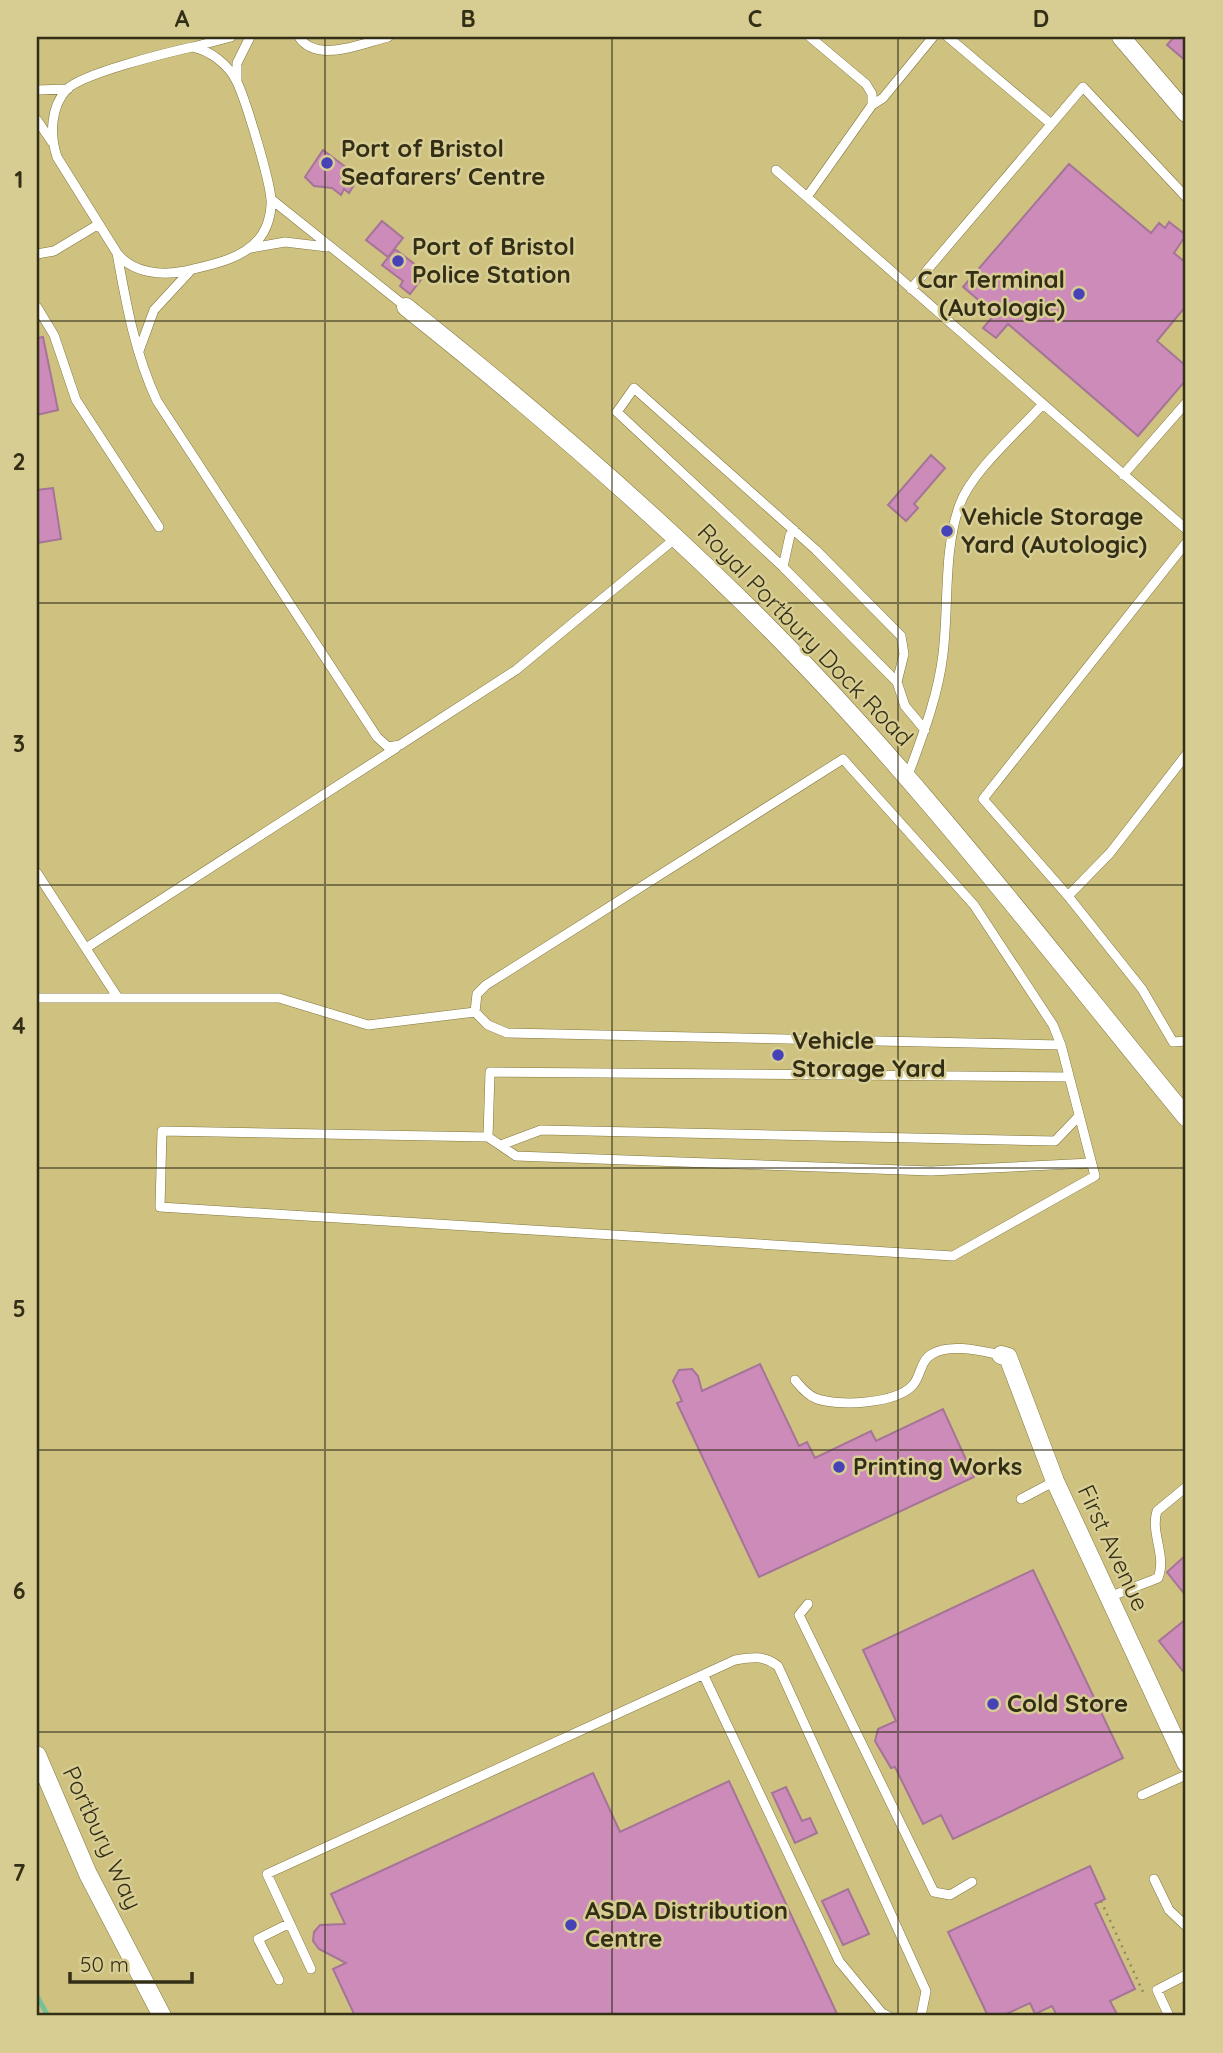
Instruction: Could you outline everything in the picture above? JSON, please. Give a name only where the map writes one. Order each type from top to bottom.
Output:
[{"type":"street","points":[[1121,37],[1186,113]]},
{"type":"street","name":"Royal Portbury Dock Road","points":[[406,307],[524,400],[677,537],[773,632],[907,778],[1186,1117]]},
{"type":"street","name":"First Avenue","points":[[1001,1355],[1008,1357],[1055,1481],[1186,1763]]},
{"type":"street","name":"Portbury Way","points":[[37,1755],[88,1874],[162,2016]]},
{"type":"lane","points":[[37,90],[68,89],[87,78],[231,37]]},
{"type":"lane","points":[[250,37],[237,63],[237,81],[271,199],[266,227],[250,248]]},
{"type":"lane","points":[[299,37],[306,45],[321,50],[388,37]]},
{"type":"lane","points":[[810,37],[866,84],[872,94],[872,105]]},
{"type":"lane","points":[[807,197],[872,105],[883,98],[933,37]]},
{"type":"lane","points":[[948,37],[1050,123]]},
{"type":"lane","points":[[192,47],[215,57],[237,81]]},
{"type":"lane","points":[[911,289],[1083,87],[1186,197]]},
{"type":"lane","points":[[53,144],[55,114],[68,89]]},
{"type":"lane","points":[[37,120],[53,144],[62,167],[117,253],[129,264],[153,272],[176,273],[230,258],[250,248],[285,242],[329,248]]},
{"type":"lane","points":[[776,170],[1186,529]]},
{"type":"lane","name":"Royal Portbury Dock Road","points":[[271,199],[406,307]]},
{"type":"lane","points":[[37,254],[54,251],[99,224]]},
{"type":"lane","points":[[117,253],[139,352],[157,401],[370,725],[388,747],[400,745]]},
{"type":"lane","points":[[139,352],[154,310],[192,269]]},
{"type":"lane","points":[[37,307],[54,335],[76,400],[159,527]]},
{"type":"lane","points":[[897,682],[904,654],[901,636],[794,530],[634,388],[617,412],[783,567],[897,682],[905,706],[925,730]]},
{"type":"lane","points":[[1123,475],[1186,403]]},
{"type":"lane","points":[[907,778],[925,730],[939,678],[950,562],[960,503],[980,474],[1042,405]]},
{"type":"lane","points":[[783,567],[790,536],[794,530]]},
{"type":"lane","points":[[86,948],[516,670],[677,537]]},
{"type":"lane","points":[[1186,543],[983,799],[1068,896],[1142,989],[1173,1042],[1186,1041]]},
{"type":"lane","points":[[1068,896],[1110,853],[1186,755]]},
{"type":"lane","points":[[475,1012],[477,995],[486,985],[843,759],[974,905],[1053,1025],[1061,1045],[1095,1176],[953,1255],[160,1207],[162,1130],[488,1137],[516,1156],[931,1171],[1091,1163]]},
{"type":"lane","points":[[37,873],[118,998]]},
{"type":"lane","points":[[37,998],[279,998],[368,1025],[475,1012]]},
{"type":"lane","points":[[475,1012],[488,1025],[507,1033],[1061,1045]]},
{"type":"lane","points":[[488,1137],[490,1072],[1069,1077]]},
{"type":"lane","points":[[501,1145],[541,1130],[1055,1141],[1079,1116]]},
{"type":"lane","points":[[795,1380],[816,1398],[836,1403],[856,1402],[906,1391],[915,1384],[923,1363],[938,1351],[949,1349],[1001,1355]]},
{"type":"lane","points":[[1021,1499],[1055,1481]]},
{"type":"lane","points":[[1110,1597],[1158,1578],[1161,1559],[1155,1517],[1157,1511],[1186,1487]]},
{"type":"lane","points":[[808,1604],[799,1615],[934,1892],[950,1895],[972,1882]]},
{"type":"lane","points":[[311,1969],[267,1874],[735,1660],[753,1657],[768,1659],[778,1666],[926,1991],[921,2016]]},
{"type":"lane","points":[[704,1676],[839,1961],[881,2012],[888,2016]]},
{"type":"lane","points":[[1142,1795],[1186,1775]]},
{"type":"lane","points":[[1154,1879],[1169,1910],[1186,1926]]},
{"type":"lane","points":[[279,1980],[258,1939],[290,1923]]},
{"type":"lane","points":[[1169,2016],[1157,1990],[1186,1975]]},
{"type":"path","points":[[1101,1901],[1146,1999]]},
{"type":"shaded area","points":[[37,37],[1186,37],[1186,2016],[37,2016]]},
{"type":"building","points":[[1174,37],[1186,37],[1186,61],[1167,45]]},
{"type":"building","name":"Port of Bristol Seafarers' Centre","points":[[323,150],[359,177],[349,193],[344,189],[341,195],[332,188],[314,186],[305,177]]},
{"type":"building","name":"Car Terminal (Autologic)","points":[[1069,164],[1151,233],[1159,223],[1165,228],[1169,222],[1186,235],[1174,253],[1186,263],[1186,306],[1157,341],[1186,366],[1186,380],[1138,436],[1008,324],[996,338],[983,328],[995,314],[963,287]]},
{"type":"building","points":[[382,221],[403,238],[388,257],[366,240]]},
{"type":"building","name":"Port of Bristol Police Station","points":[[395,249],[426,273],[410,294],[400,286],[403,281],[382,265]]},
{"type":"building","points":[[43,337],[58,410],[37,415],[37,338]]},
{"type":"building","points":[[931,455],[945,468],[914,504],[918,508],[906,521],[888,505]]},
{"type":"building","points":[[53,488],[61,539],[37,543],[37,490]]},
{"type":"building","name":"Printing Works","points":[[760,1364],[799,1446],[807,1442],[815,1458],[871,1431],[876,1441],[943,1409],[974,1477],[759,1577],[677,1403],[682,1401],[673,1381],[679,1370],[692,1369],[698,1376],[702,1391]]},
{"type":"building","points":[[1186,1555],[1186,1596],[1167,1572]]},
{"type":"building","name":"Cold Store","points":[[1033,1570],[1123,1758],[953,1839],[941,1815],[923,1824],[895,1767],[891,1768],[875,1741],[878,1729],[896,1721],[863,1650]]},
{"type":"building","points":[[1186,1619],[1186,1675],[1159,1641]]},
{"type":"building","name":"ASDA Distribution Centre","points":[[593,1773],[620,1832],[729,1781],[838,2016],[355,2016],[333,1969],[346,1963],[319,1949],[313,1941],[314,1932],[320,1925],[345,1924],[331,1894]]},
{"type":"building","points":[[786,1787],[802,1821],[810,1818],[817,1833],[795,1843],[772,1793]]},
{"type":"building","points":[[1090,1866],[1105,1899],[1095,1904],[1135,1989],[1110,2001],[1118,2016],[1057,2016],[1052,2006],[1035,2014],[1030,2003],[1002,2016],[988,2016],[948,1932]]},
{"type":"building","points":[[848,1889],[869,1934],[843,1945],[822,1901]]},
{"type":"waterway","points":[[37,1996],[48,2016]]},
{"type":"place","name":"Port of Bristol Seafarers' Centre","points":[[327,163]]},
{"type":"place","name":"Port of Bristol Police Station","points":[[398,261]]},
{"type":"place","name":"Car Terminal (Autologic)","points":[[1079,294]]},
{"type":"place","name":"Vehicle Storage Yard (Autologic)","points":[[947,531]]},
{"type":"place","name":"Vehicle Storage Yard","points":[[778,1055]]},
{"type":"place","name":"Printing Works","points":[[839,1467]]},
{"type":"place","name":"Cold Store","points":[[993,1704]]},
{"type":"place","name":"ASDA Distribution Centre","points":[[571,1925]]}]
